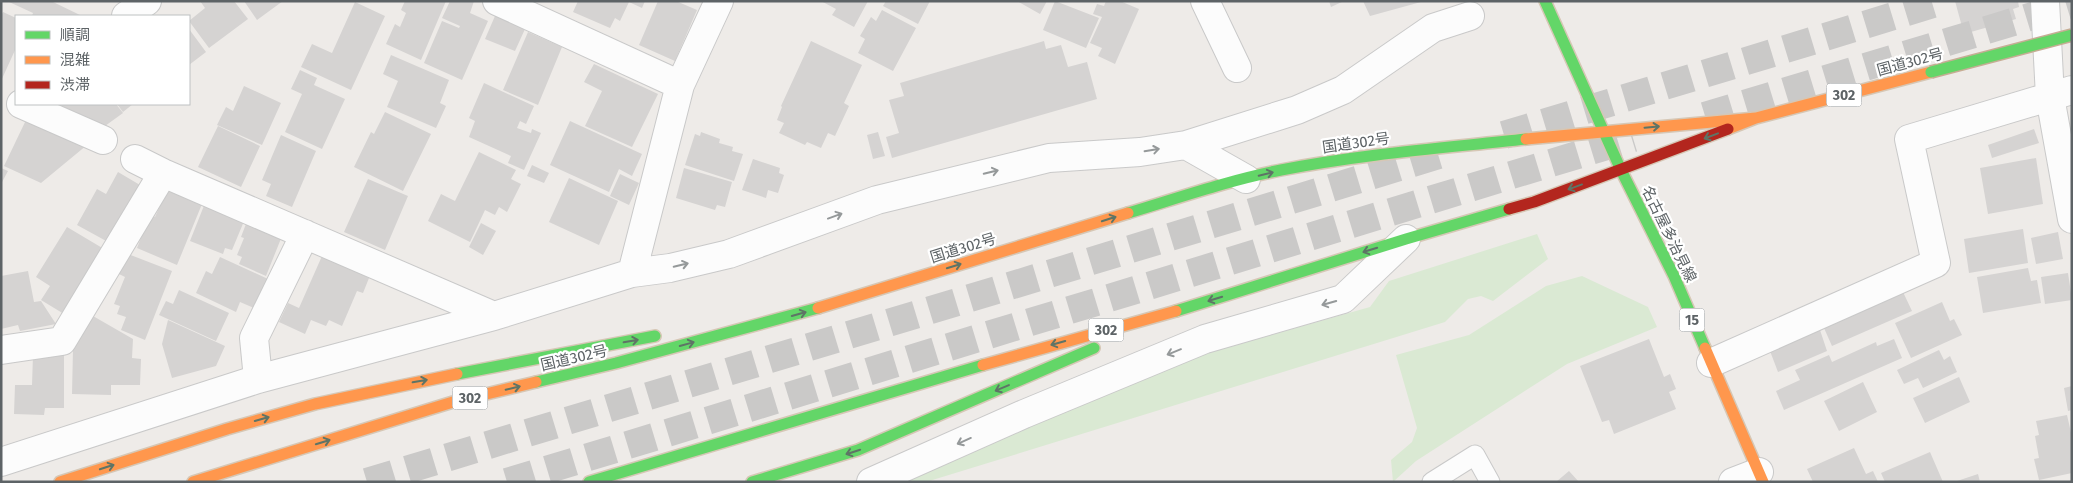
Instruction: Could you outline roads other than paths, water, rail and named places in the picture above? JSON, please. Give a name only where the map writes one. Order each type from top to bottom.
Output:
[{"type":"main road","name":"名古屋多治見線","points":[[1545,1],[1621,170],[1674,276],[1761,477]]},
{"type":"main road","name":"国道302号","points":[[589,482],[908,386],[1192,306],[1406,239],[1534,202],[1756,118],[2072,35]]},
{"type":"main road","name":"国道302号","points":[[192,482],[453,402],[616,363],[752,327],[867,294],[1196,192],[1280,170],[1364,156],[1604,131],[1756,118]]},
{"type":"main road","points":[[752,482],[858,450],[1192,306]]},
{"type":"main road","points":[[693,330],[752,327]]},
{"type":"main road","points":[[60,482],[227,429],[315,404],[399,385],[666,334]]},
{"type":"street","points":[[127,15],[146,1]]},
{"type":"street","points":[[497,1],[680,85]]},
{"type":"street","points":[[632,273],[680,85],[719,1]]},
{"type":"street","points":[[1205,1],[1237,68]]},
{"type":"street","points":[[2045,1],[2064,92],[2072,219]]},
{"type":"street","points":[[1,462],[258,379],[494,316],[632,273],[670,268],[729,254],[877,200],[1049,158],[1140,152],[1186,145],[1297,110],[1343,90],[1433,28],[1470,16]]},
{"type":"street","points":[[1711,364],[1936,263],[1909,139],[2064,92]]},
{"type":"street","points":[[1,95],[15,102]]},
{"type":"street","points":[[23,105],[103,140]]},
{"type":"street","points":[[1186,145],[1246,179]]},
{"type":"street","points":[[135,159],[163,173],[494,316]]},
{"type":"street","points":[[1,350],[62,341],[163,173]]},
{"type":"street","points":[[258,379],[254,338],[305,234]]},
{"type":"street","points":[[871,482],[1024,414],[1206,339],[1343,299],[1406,239]]},
{"type":"street","points":[[1733,482],[1761,477]]},
{"type":"lane","points":[[1432,482],[1475,455],[1490,482]]},
{"type":"tunnel","points":[[1504,135],[1943,1]]},
{"type":"tunnel","points":[[1705,116],[2072,4]]},
{"type":"tunnel","points":[[507,482],[1633,138]]},
{"type":"tunnel","points":[[367,482],[1439,155]]}]
